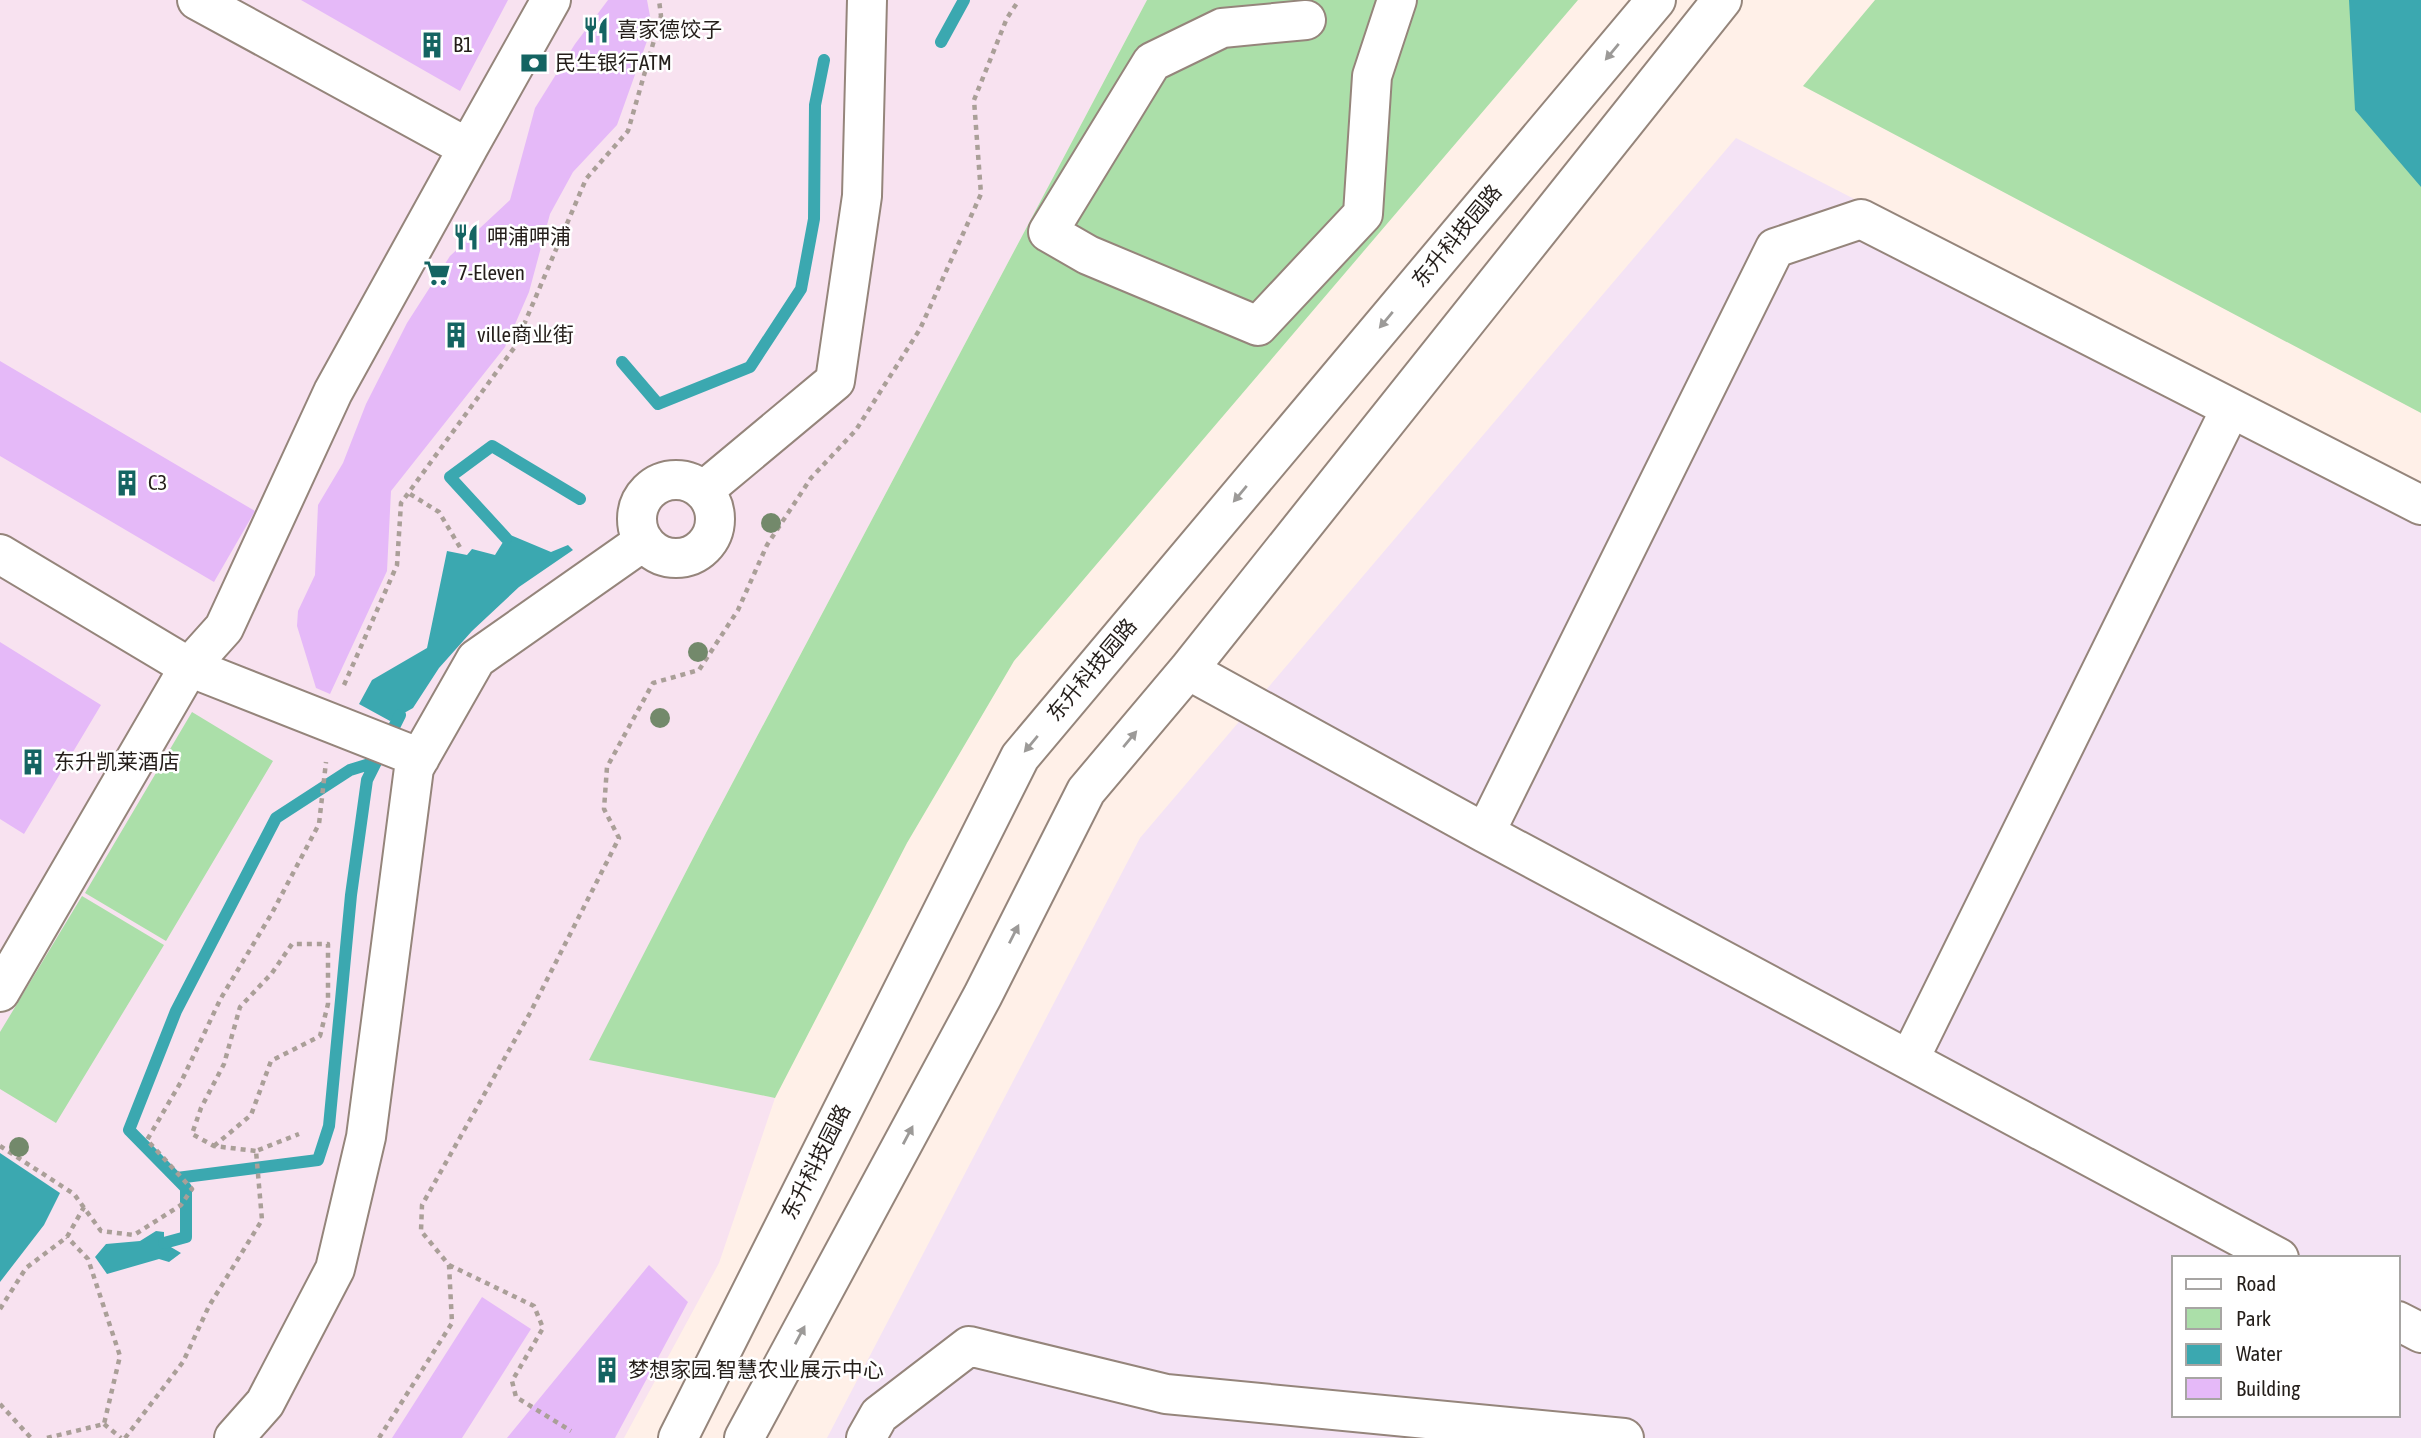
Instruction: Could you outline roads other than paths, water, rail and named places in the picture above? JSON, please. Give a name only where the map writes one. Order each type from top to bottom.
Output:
[{"type":"street","points":[[197,0],[468,148]]},
{"type":"street","points":[[3,981],[189,667],[224,628],[332,392],[551,0]]},
{"type":"street","points":[[703,491],[835,381],[862,196],[867,0]]},
{"type":"street","points":[[1306,19],[1222,28],[1152,62],[1048,232],[1088,255],[1258,326],[1363,214],[1372,76],[1396,0]]},
{"type":"street","name":"东升科技园路","points":[[678,1438],[1020,757],[1656,0]]},
{"type":"street","points":[[744,1438],[976,1008],[1087,791],[1188,670],[1723,0]]},
{"type":"street","points":[[1485,833],[1775,248],[1861,219],[2421,505]]},
{"type":"street","points":[[1909,1060],[2231,408]]},
{"type":"street","points":[[678,480],[691,482],[703,491],[709,497],[715,515],[715,529],[699,551],[680,558],[666,557],[653,551],[638,529],[639,505],[656,484],[678,480]]},
{"type":"street","points":[[234,1438],[265,1403],[335,1269],[366,1137],[415,756],[477,659],[644,541]]},
{"type":"street","points":[[0,554],[189,667],[415,756]]},
{"type":"street","points":[[1188,670],[1485,833],[2276,1256]]},
{"type":"street","points":[[2400,1322],[2421,1333]]},
{"type":"street","points":[[866,1438],[879,1415],[969,1346],[1166,1394],[1624,1438]]},
{"type":"water","points":[[2349,0],[2421,0],[2421,187],[2355,110]]},
{"type":"water","points":[[508,534],[551,552],[568,545],[573,550],[519,587],[472,631],[439,668],[413,708],[390,721],[359,704],[372,680],[427,648],[447,551],[467,555],[472,549],[495,555]]},
{"type":"water","points":[[0,1153],[60,1193],[44,1225],[0,1282]]},
{"type":"water","points":[[156,1231],[164,1232],[164,1243],[181,1253],[169,1262],[159,1259],[107,1274],[95,1257],[106,1244],[140,1241]]},
{"type":"waterway","points":[[941,42],[964,0]]},
{"type":"waterway","points":[[622,362],[658,404],[750,367],[801,289],[814,219],[815,105],[824,60]]},
{"type":"waterway","points":[[506,538],[450,477],[492,446],[580,499]]},
{"type":"waterway","points":[[387,741],[400,715]]},
{"type":"waterway","points":[[177,1178],[318,1160],[329,1126],[351,895],[367,780],[377,760]]},
{"type":"waterway","points":[[164,1243],[186,1237],[186,1188],[129,1130],[176,1011],[276,818],[350,770],[376,762]]},
{"type":"place","name":"喜家德饺子","points":[[596,30]]},
{"type":"place","name":"B1","points":[[432,45]]},
{"type":"place","name":"民生银行ATM","points":[[534,63]]},
{"type":"place","name":"呷浦呷浦","points":[[466,237]]},
{"type":"place","name":"7-Eleven","points":[[437,273]]},
{"type":"place","name":"ville商业街","points":[[456,335]]},
{"type":"place","name":"C3","points":[[127,483]]},
{"type":"place","name":"东升凯莱酒店","points":[[33,762]]},
{"type":"place","name":"梦想家园.智慧农业展示中心","points":[[607,1370]]}]
